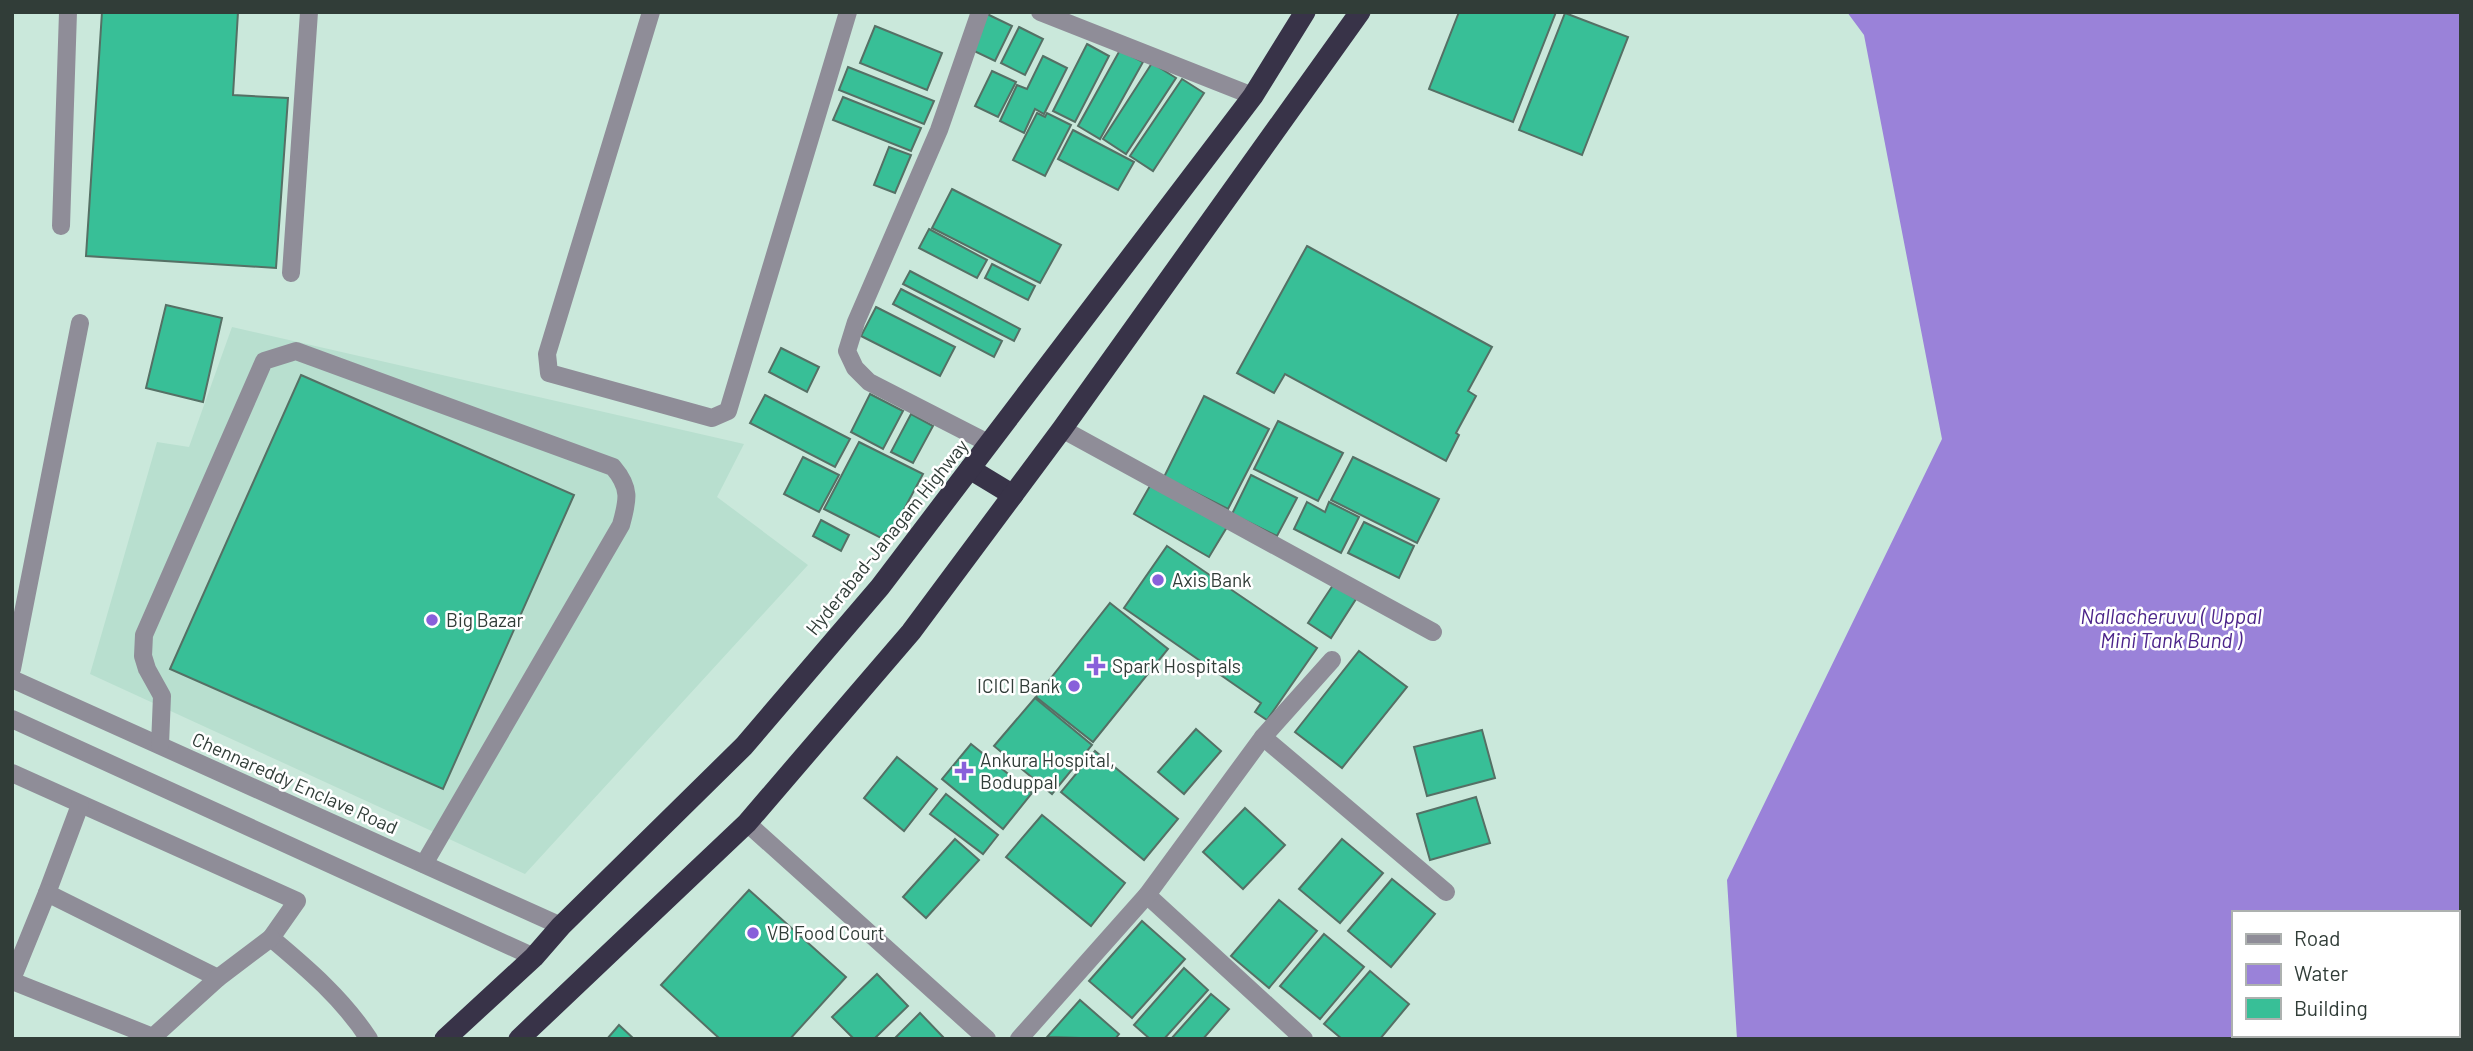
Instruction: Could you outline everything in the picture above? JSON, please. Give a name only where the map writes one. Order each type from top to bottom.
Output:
[{"type":"highway","name":"Hyderabad-Janagam Highway","points":[[445,1039],[534,957],[561,926],[744,746],[880,587],[1253,96],[1305,12]]},
{"type":"highway","points":[[519,1039],[747,823],[911,632],[1062,429],[1360,12]]},
{"type":"highway","points":[[970,469],[1013,495]]},
{"type":"street","points":[[61,226],[68,12]]},
{"type":"street","points":[[291,273],[309,12]]},
{"type":"street","points":[[651,12],[547,354],[549,373],[712,418],[728,411],[848,12]]},
{"type":"street","points":[[980,12],[939,130],[856,321],[848,351],[855,368],[869,383],[990,444]]},
{"type":"street","points":[[1040,12],[1253,96]]},
{"type":"street","points":[[12,669],[80,323]]},
{"type":"street","points":[[160,745],[162,696],[147,668],[144,635],[264,361],[296,351],[613,467],[625,480],[628,500],[621,525],[424,864]]},
{"type":"street","points":[[1062,429],[1433,632]]},
{"type":"street","points":[[1019,1039],[1147,895],[1263,737],[1332,660]]},
{"type":"street","name":"Chennareddy Enclave Road","points":[[12,679],[561,926]]},
{"type":"street","points":[[12,719],[534,957]]},
{"type":"street","points":[[1263,737],[1446,892]]},
{"type":"street","points":[[12,773],[297,901],[271,938],[218,978],[153,1037],[12,980],[80,805]]},
{"type":"street","points":[[747,823],[987,1039]]},
{"type":"street","points":[[47,893],[218,978]]},
{"type":"street","points":[[1147,895],[1304,1039]]},
{"type":"street","points":[[271,938],[321,981],[352,1013],[369,1039]]},
{"type":"shaded area","name":"Big Bazar","points":[[232,327],[744,444],[717,497],[808,565],[525,874],[90,674],[157,442],[189,447]]},
{"type":"water","name":"Nallacheruvu ( Uppal Mini Tank Bund )","points":[[1847,12],[2461,12],[2461,1039],[1737,1039],[1727,880],[1942,439],[1864,35]]},
{"type":"building","points":[[102,12],[238,12],[233,95],[288,98],[276,268],[86,256]]},
{"type":"building","points":[[1459,12],[1556,12],[1513,122],[1429,89]]},
{"type":"building","points":[[1565,13],[1628,37],[1582,155],[1519,130]]},
{"type":"building","points":[[987,14],[1012,26],[995,61],[970,49]]},
{"type":"building","points":[[875,26],[942,53],[927,90],[860,63]]},
{"type":"building","points":[[1019,27],[1043,39],[1025,75],[1001,63]]},
{"type":"building","points":[[1087,44],[1109,56],[1075,122],[1053,111]]},
{"type":"building","points":[[1120,50],[1143,62],[1100,139],[1078,126]]},
{"type":"building","points":[[1043,56],[1067,68],[1044,114],[1035,109],[1024,133],[1000,121],[1017,85],[1027,89]]},
{"type":"building","points":[[1152,63],[1176,78],[1126,154],[1103,139]]},
{"type":"building","points":[[848,67],[934,101],[924,124],[839,90]]},
{"type":"building","points":[[992,71],[1016,82],[998,117],[975,106]]},
{"type":"building","points":[[1182,79],[1204,93],[1153,171],[1130,156]]},
{"type":"building","points":[[843,97],[921,128],[911,151],[833,120]]},
{"type":"building","points":[[1037,113],[1045,117],[1047,113],[1071,125],[1045,176],[1013,160]]},
{"type":"building","points":[[1073,130],[1134,162],[1118,190],[1058,159]]},
{"type":"building","points":[[889,147],[911,155],[895,193],[874,185]]},
{"type":"building","points":[[952,189],[1061,245],[1040,283],[932,228]]},
{"type":"building","points":[[929,229],[987,260],[977,278],[919,248]]},
{"type":"building","points":[[1307,246],[1492,347],[1468,391],[1476,396],[1456,433],[1459,435],[1446,461],[1285,374],[1274,393],[1237,373]]},
{"type":"building","points":[[992,264],[1035,286],[1028,300],[985,278]]},
{"type":"building","points":[[910,271],[1020,329],[1014,341],[903,284]]},
{"type":"building","points":[[901,289],[1002,341],[994,357],[893,304]]},
{"type":"building","points":[[166,305],[222,318],[203,402],[146,388]]},
{"type":"building","points":[[876,307],[955,347],[940,376],[861,336]]},
{"type":"building","points":[[781,348],[819,367],[807,392],[769,372]]},
{"type":"building","points":[[301,375],[574,495],[443,789],[170,669]]},
{"type":"building","points":[[870,394],[903,411],[883,449],[851,432]]},
{"type":"building","points":[[765,395],[850,439],[835,467],[750,423]]},
{"type":"building","points":[[1204,396],[1269,429],[1228,509],[1164,477]]},
{"type":"building","points":[[911,414],[933,426],[913,463],[891,452]]},
{"type":"building","points":[[1278,421],[1343,453],[1318,501],[1254,469]]},
{"type":"building","points":[[859,442],[923,474],[887,541],[824,509]]},
{"type":"building","points":[[803,457],[839,475],[819,512],[784,494]]},
{"type":"building","points":[[1353,457],[1439,499],[1417,543],[1331,500]]},
{"type":"building","points":[[1251,475],[1297,498],[1277,536],[1232,514]]},
{"type":"building","points":[[1151,484],[1227,527],[1209,557],[1134,514]]},
{"type":"building","points":[[1307,502],[1325,512],[1329,502],[1359,517],[1341,553],[1294,529]]},
{"type":"building","points":[[821,520],[849,535],[841,551],[813,536]]},
{"type":"building","points":[[1364,522],[1414,546],[1399,578],[1348,553]]},
{"type":"building","points":[[1167,546],[1317,648],[1267,720],[1255,712],[1261,703],[1124,608]]},
{"type":"building","points":[[1333,585],[1356,599],[1331,638],[1308,623]]},
{"type":"building","points":[[1110,603],[1168,649],[1093,742],[1036,697]]},
{"type":"building","points":[[1359,651],[1407,687],[1342,768],[1295,732]]},
{"type":"building","points":[[1035,698],[1092,745],[1052,794],[994,746]]},
{"type":"building","points":[[1196,729],[1221,751],[1184,794],[1158,772]]},
{"type":"building","points":[[1482,730],[1495,778],[1427,796],[1414,747]]},
{"type":"building","points":[[971,744],[1032,793],[1003,829],[942,779]]},
{"type":"building","points":[[1095,751],[1178,819],[1144,860],[1061,792]]},
{"type":"building","points":[[897,757],[937,789],[904,831],[864,798]]},
{"type":"building","points":[[946,794],[998,835],[983,854],[930,814]]},
{"type":"building","points":[[1476,797],[1490,843],[1430,860],[1417,814]]},
{"type":"building","points":[[1245,808],[1285,845],[1243,889],[1203,852]]},
{"type":"building","points":[[1042,815],[1125,883],[1091,926],[1006,857]]},
{"type":"building","points":[[955,839],[979,860],[926,918],[903,897]]},
{"type":"building","points":[[1342,839],[1383,873],[1340,923],[1299,889]]},
{"type":"building","points":[[1392,879],[1435,914],[1391,967],[1348,931]]},
{"type":"building","name":"VB Food Court","points":[[749,890],[846,977],[790,1039],[720,1039],[661,985]]},
{"type":"building","points":[[1279,900],[1317,931],[1269,988],[1231,956]]},
{"type":"building","points":[[1142,921],[1185,959],[1132,1018],[1089,981]]},
{"type":"building","points":[[1324,934],[1364,967],[1320,1019],[1280,986]]},
{"type":"building","points":[[1184,968],[1208,990],[1164,1039],[1150,1039],[1134,1025]]},
{"type":"building","points":[[1370,971],[1409,1004],[1380,1039],[1342,1039],[1324,1024]]},
{"type":"building","points":[[877,974],[908,1006],[874,1039],[854,1039],[832,1017]]},
{"type":"building","points":[[1211,994],[1229,1009],[1203,1039],[1171,1039]]},
{"type":"building","points":[[1080,1000],[1119,1034],[1115,1039],[1047,1037]]},
{"type":"building","points":[[920,1013],[945,1039],[894,1039]]},
{"type":"building","points":[[619,1025],[634,1039],[607,1039]]},
{"type":"place","name":"Axis Bank","points":[[1158,580]]},
{"type":"place","name":"Big Bazar","points":[[432,620]]},
{"type":"place","name":"Spark Hospitals","points":[[1096,666]]},
{"type":"place","name":"ICICI Bank","points":[[1074,686]]},
{"type":"place","name":"Ankura Hospital, Boduppal","points":[[964,771]]},
{"type":"place","name":"VB Food Court","points":[[753,933]]}]
